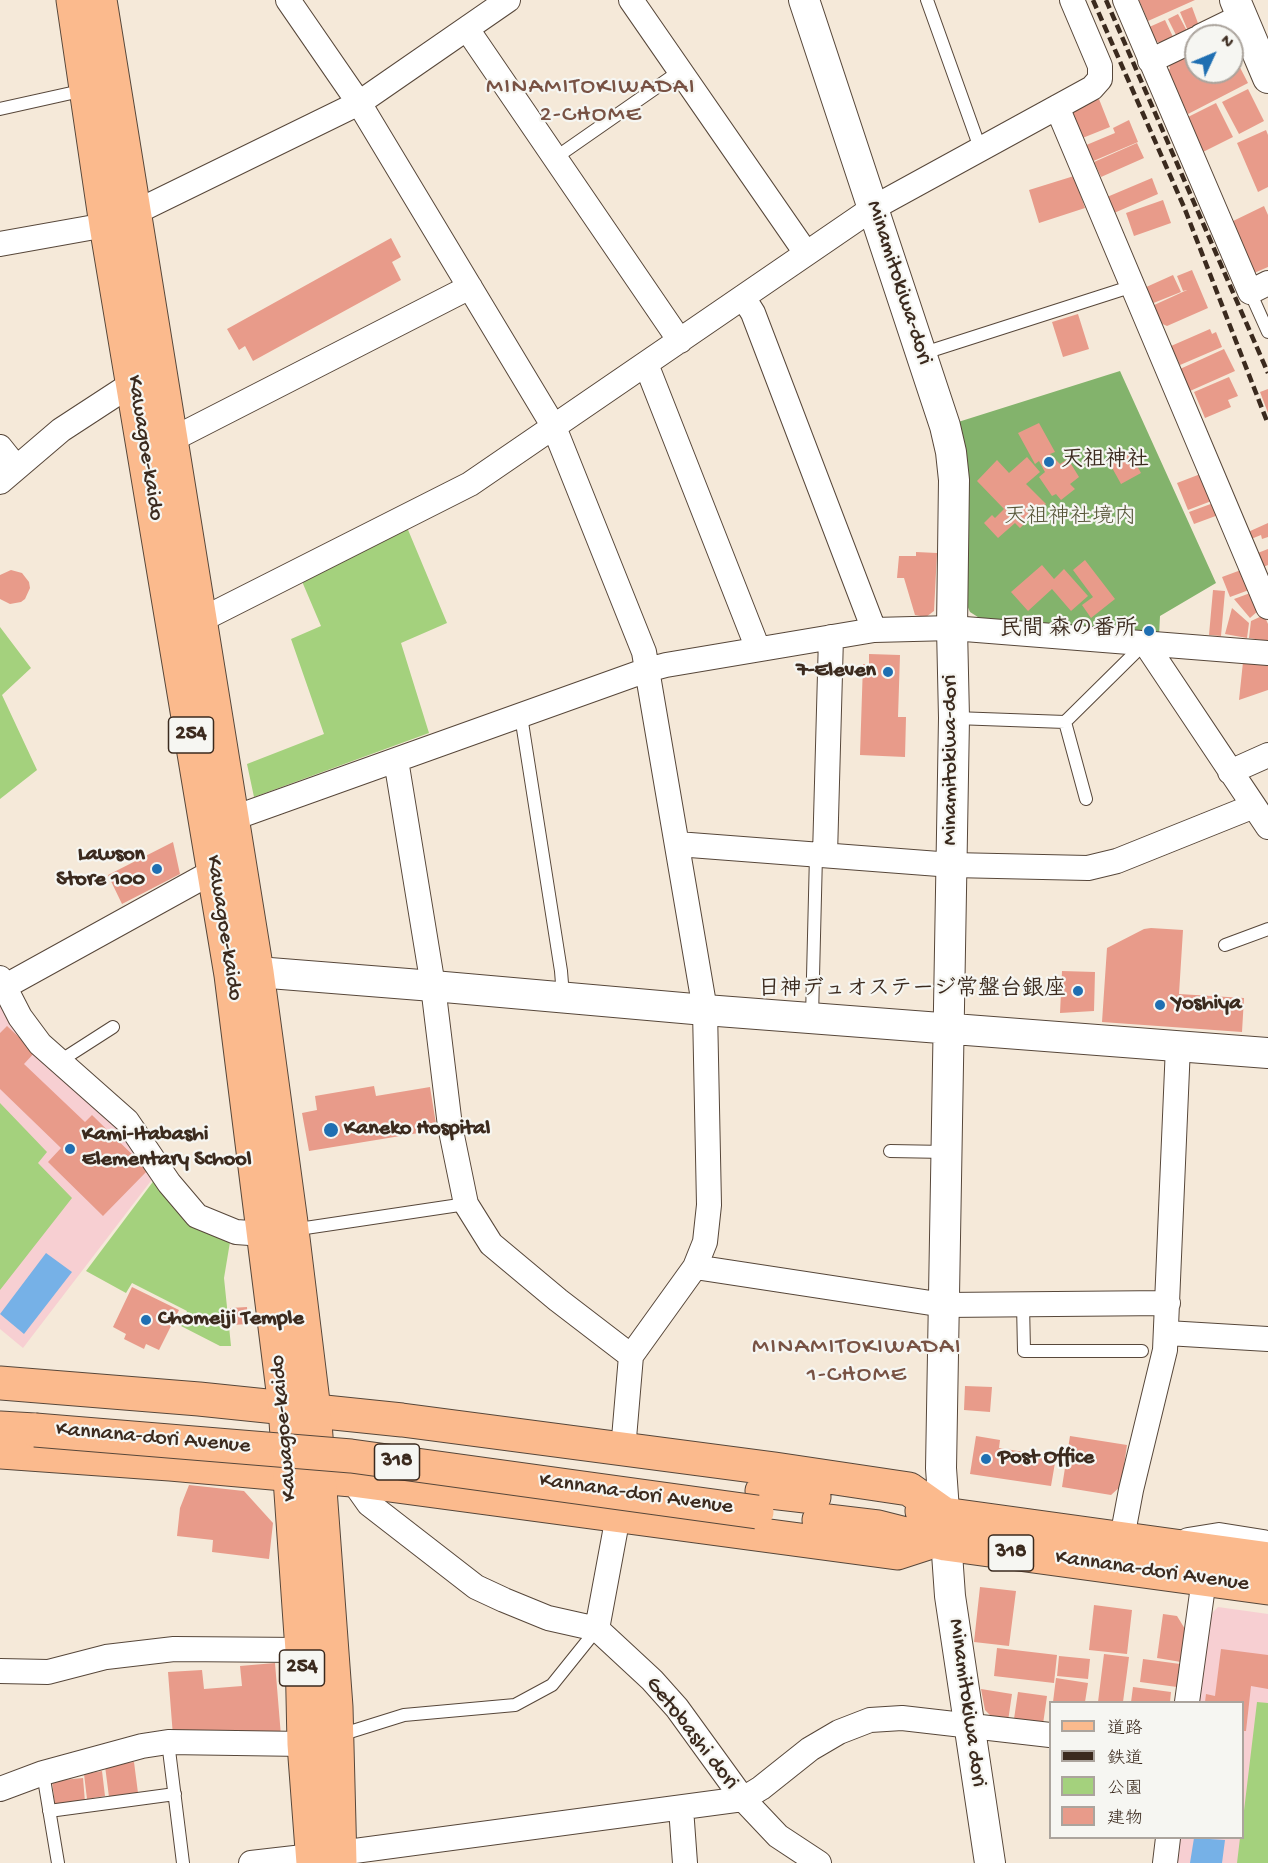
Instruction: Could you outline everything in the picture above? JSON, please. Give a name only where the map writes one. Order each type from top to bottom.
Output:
[{"type":"main road","name":"Kawagoe-kaido","points":[[73,0],[86,90],[120,219],[171,440],[231,819],[244,974],[278,1232],[336,1736],[326,1859]]},
{"type":"main road","name":"Kawagoe-kaido","points":[[100,0],[133,383],[214,871],[244,974]]},
{"type":"main road","points":[[0,1383],[402,1419],[909,1489],[941,1533],[897,1553],[352,1480],[1,1449]]},
{"type":"main road","name":"Kannana-dori Avenue","points":[[0,1406],[42,1420],[351,1435],[760,1502],[1204,1579],[1268,1582]]},
{"type":"main road","name":"Kannana-dori Avenue","points":[[1,1449],[42,1420]]},
{"type":"main road","name":"Kawagoe-kaido","points":[[305,1475],[302,1650],[304,1744],[326,1859]]},
{"type":"main road","name":"Kannana-dori Avenue","points":[[941,1533],[1122,1538],[1162,1543],[1268,1582]]},
{"type":"street","points":[[288,0],[359,103],[554,427],[644,652],[705,1010],[708,1205],[705,1242],[695,1267],[631,1356],[623,1449]]},
{"type":"street","points":[[0,244],[120,219],[359,103],[508,0]]},
{"type":"street","points":[[631,0],[806,254]]},
{"type":"street","points":[[199,621],[470,484],[873,208],[1092,88],[1100,79],[1100,66],[1072,0]]},
{"type":"street","points":[[1125,0],[1150,61],[1259,287]]},
{"type":"street","name":"Minamitokiwa-dori","points":[[809,1],[873,208],[945,426],[954,480],[952,628],[954,718],[941,1533]]},
{"type":"street","points":[[1217,24],[1238,8],[1268,78]]},
{"type":"street","points":[[467,28],[680,341]]},
{"type":"street","points":[[1150,61],[1184,45]]},
{"type":"street","points":[[1057,107],[1268,607]]},
{"type":"street","points":[[171,440],[470,287]]},
{"type":"street","points":[[743,297],[753,313],[874,630]]},
{"type":"street","points":[[646,364],[758,649]]},
{"type":"street","points":[[0,447],[8,475],[61,430],[133,383]]},
{"type":"street","points":[[231,819],[647,670],[874,630],[952,628],[1268,653]]},
{"type":"street","points":[[820,855],[831,638]]},
{"type":"street","points":[[1145,643],[1268,827]]},
{"type":"street","points":[[1230,772],[1268,755]]},
{"type":"street","points":[[396,760],[433,986],[450,1126],[466,1204],[491,1244],[558,1300],[631,1356]]},
{"type":"street","points":[[677,844],[952,865],[1088,868],[1117,861],[1254,806]]},
{"type":"street","points":[[214,871],[2,982],[20,1017],[40,1044],[127,1121],[169,1183],[197,1216],[236,1232],[278,1232]]},
{"type":"street","points":[[244,974],[433,986],[705,1010],[1268,1053]]},
{"type":"street","points":[[1122,1538],[1157,1346],[1168,1303],[1178,1046]]},
{"type":"street","points":[[695,1267],[944,1305],[1168,1303]]},
{"type":"street","points":[[1157,1346],[1268,1339]]},
{"type":"street","points":[[352,1480],[369,1504],[476,1587],[548,1618],[597,1629],[618,1516]]},
{"type":"street","name":"Minamitokiwa dori","points":[[941,1533],[990,1863]]},
{"type":"street","points":[[1162,1543],[1219,1535],[1268,1542]]},
{"type":"street","points":[[1187,1701],[1204,1579]]},
{"type":"street","name":"Getobashi dori","points":[[597,1629],[652,1680],[677,1708],[743,1799],[778,1836],[819,1863]]},
{"type":"street","points":[[0,1671],[48,1672],[106,1657],[174,1649],[302,1650]]},
{"type":"street","points":[[251,1863],[326,1859],[743,1799],[761,1788],[810,1749],[839,1731],[870,1720],[902,1718],[1049,1735]]},
{"type":"street","points":[[0,1789],[43,1773],[142,1746],[168,1742],[304,1744]]},
{"type":"street","points":[[681,1808],[685,1863]]},
{"type":"street","points":[[1165,1863],[1168,1839]]},
{"type":"lane","points":[[927,0],[980,148]]},
{"type":"lane","points":[[555,158],[680,71]]},
{"type":"lane","points":[[0,109],[86,90]]},
{"type":"lane","points":[[921,354],[1133,286]]},
{"type":"lane","points":[[1259,287],[1268,332]]},
{"type":"lane","points":[[954,718],[1065,722],[1145,643]]},
{"type":"lane","points":[[521,716],[561,971],[563,997]]},
{"type":"lane","points":[[1065,722],[1086,799]]},
{"type":"lane","points":[[812,1017],[820,855]]},
{"type":"lane","points":[[1225,945],[1268,929]]},
{"type":"lane","points":[[60,1061],[113,1027]]},
{"type":"lane","points":[[890,1151],[947,1152]]},
{"type":"lane","points":[[278,1232],[466,1204]]},
{"type":"lane","points":[[1023,1304],[1024,1351],[1157,1346]]},
{"type":"lane","points":[[336,1736],[404,1715],[515,1705],[552,1685],[597,1629]]},
{"type":"lane","points":[[168,1742],[183,1863]]},
{"type":"lane","points":[[43,1773],[58,1863]]},
{"type":"lane","points":[[49,1811],[175,1794]]},
{"type":"shaded area","name":"Kami-Itabashi Elementary School","points":[[0,994],[124,1124],[157,1173],[23,1348],[0,1329]]},
{"type":"shaded area","points":[[1218,1607],[1268,1614],[1268,1863],[1171,1863],[1175,1839],[1244,1839],[1244,1701],[1194,1701],[1206,1619]]},
{"type":"green space","name":"天祖神社境内","points":[[1120,371],[1216,583],[1160,616],[1159,636],[981,619],[970,612],[966,603],[955,423]]},
{"type":"green space","points":[[406,525],[447,623],[401,643],[429,733],[254,797],[247,764],[324,734],[291,639],[321,626],[301,579]]},
{"type":"green space","points":[[0,627],[31,668],[2,695],[37,770],[0,799]]},
{"type":"green space","points":[[0,1103],[47,1152],[38,1163],[72,1198],[0,1290]]},
{"type":"green space","points":[[158,1175],[231,1236],[224,1278],[231,1346],[220,1346],[181,1326],[187,1311],[132,1283],[126,1293],[86,1271]]},
{"type":"green space","points":[[1257,1702],[1268,1703],[1268,1863],[1237,1863],[1240,1839],[1244,1839],[1244,1811]]},
{"type":"water","points":[[46,1253],[72,1272],[24,1334],[0,1314]]},
{"type":"water","points":[[1194,1839],[1225,1840],[1222,1863],[1190,1863]]},
{"type":"building","points":[[1139,0],[1195,0],[1148,21]]},
{"type":"building","points":[[1192,7],[1198,24],[1185,24],[1180,12]]},
{"type":"building","points":[[1178,14],[1184,25],[1184,33],[1177,37],[1168,19]]},
{"type":"building","points":[[1165,20],[1174,39],[1163,44],[1153,40],[1147,28]]},
{"type":"building","points":[[1184,57],[1184,84],[1244,84],[1244,75],[1248,83],[1188,114],[1166,71],[1170,69],[1169,65]]},
{"type":"building","points":[[1248,89],[1264,121],[1239,134],[1222,102]]},
{"type":"building","points":[[1099,99],[1110,127],[1080,139],[1071,118],[1073,110]]},
{"type":"building","points":[[1216,103],[1233,137],[1201,153],[1184,119]]},
{"type":"building","points":[[1129,120],[1138,142],[1091,162],[1084,146],[1115,133],[1113,128]]},
{"type":"building","points":[[1266,130],[1268,135],[1268,187],[1258,192],[1237,143]]},
{"type":"building","points":[[1137,143],[1144,158],[1101,177],[1094,162]]},
{"type":"building","points":[[1074,176],[1085,208],[1039,223],[1029,190]]},
{"type":"building","points":[[1152,178],[1158,194],[1114,213],[1107,197]]},
{"type":"building","points":[[1163,200],[1171,223],[1134,236],[1126,213]]},
{"type":"building","points":[[1264,206],[1268,215],[1268,267],[1254,273],[1229,223]]},
{"type":"building","points":[[391,238],[401,257],[392,262],[401,280],[253,361],[245,346],[239,350],[227,329]]},
{"type":"building","points":[[1192,270],[1208,308],[1167,326],[1158,322],[1152,306],[1187,290],[1183,291],[1177,276]]},
{"type":"building","points":[[1173,275],[1181,292],[1151,304],[1144,288]]},
{"type":"building","points":[[1078,314],[1089,349],[1063,357],[1052,322]]},
{"type":"building","points":[[1210,329],[1212,334],[1216,332],[1222,347],[1180,365],[1171,346]]},
{"type":"building","points":[[1224,349],[1235,371],[1190,391],[1180,369]]},
{"type":"building","points":[[1229,377],[1238,396],[1228,400],[1231,407],[1205,418],[1194,392]]},
{"type":"building","points":[[1268,389],[1268,413],[1260,392]]},
{"type":"building","name":"天祖神社","points":[[1039,423],[1055,452],[1050,454],[1060,464],[1068,459],[1079,477],[1070,484],[1075,489],[1061,500],[1056,494],[1052,496],[1039,477],[1045,472],[1039,461],[1035,464],[1018,433]]},
{"type":"building","points":[[1130,453],[1141,473],[1121,484],[1110,464]]},
{"type":"building","points":[[1027,457],[1040,472],[1026,484],[1046,504],[1020,528],[1015,523],[998,538],[984,523],[992,515],[995,518],[1004,509],[977,481],[997,460],[1009,473]]},
{"type":"building","points":[[1203,473],[1214,500],[1188,510],[1177,483]]},
{"type":"building","points":[[1216,502],[1221,514],[1194,524],[1189,512]]},
{"type":"building","points":[[1268,523],[1268,537],[1262,539],[1261,535],[1251,539],[1248,532]]},
{"type":"building","points":[[1268,549],[1268,565],[1261,568],[1255,554]]},
{"type":"building","points":[[916,552],[937,553],[934,611],[926,617],[915,615],[904,578],[897,578],[899,556],[916,556]]},
{"type":"building","points":[[1085,560],[1115,599],[1091,618],[1082,605],[1093,597],[1073,570]]},
{"type":"building","points":[[1042,565],[1054,579],[1064,569],[1088,596],[1071,611],[1052,589],[1028,611],[1011,592]]},
{"type":"building","points":[[11,570],[22,573],[29,582],[30,588],[25,599],[10,604],[0,599],[0,575]]},
{"type":"building","points":[[1241,570],[1249,590],[1230,597],[1222,577]]},
{"type":"building","points":[[1213,590],[1225,591],[1221,636],[1209,635]]},
{"type":"building","points":[[1253,592],[1259,610],[1250,618],[1234,599]]},
{"type":"building","points":[[1232,608],[1249,623],[1247,638],[1225,634]]},
{"type":"building","points":[[1264,615],[1268,624],[1268,641],[1249,638],[1251,621]]},
{"type":"building","points":[[869,654],[900,655],[898,717],[906,717],[905,757],[860,755],[863,664],[869,664]]},
{"type":"building","points":[[1243,662],[1268,664],[1268,690],[1239,700]]},
{"type":"building","points":[[173,842],[180,874],[122,904],[108,875]]},
{"type":"building","points":[[1144,929],[1183,930],[1179,994],[1244,998],[1242,1032],[1102,1022],[1107,948]]},
{"type":"building","name":"日神デュオステージ常盤台銀座","points":[[1062,971],[1095,972],[1094,1011],[1060,1013]]},
{"type":"building","points":[[7,1026],[35,1052],[24,1064],[85,1122],[92,1115],[148,1170],[103,1216],[48,1162],[61,1148],[0,1089],[0,1033]]},
{"type":"building","points":[[374,1086],[376,1096],[430,1087],[437,1130],[309,1151],[302,1113],[317,1110],[315,1096]]},
{"type":"building","points":[[132,1287],[179,1310],[159,1350],[146,1344],[144,1349],[124,1339],[126,1334],[113,1327]]},
{"type":"building","points":[[247,1307],[248,1324],[232,1325],[230,1308]]},
{"type":"building","points":[[965,1386],[992,1387],[990,1412],[964,1410]]},
{"type":"building","points":[[976,1436],[1000,1440],[999,1448],[1056,1457],[1051,1486],[970,1474]]},
{"type":"building","points":[[1070,1436],[1127,1445],[1121,1486],[1111,1495],[1062,1487]]},
{"type":"building","points":[[189,1485],[244,1491],[273,1523],[269,1559],[212,1552],[213,1540],[177,1536],[180,1508]]},
{"type":"building","points":[[980,1587],[1016,1591],[1009,1646],[974,1642]]},
{"type":"building","points":[[1094,1605],[1132,1610],[1127,1654],[1089,1650]]},
{"type":"building","points":[[1163,1614],[1177,1616],[1185,1629],[1181,1662],[1157,1658]]},
{"type":"building","points":[[997,1648],[1057,1655],[1054,1683],[994,1676]]},
{"type":"building","points":[[1221,1649],[1268,1655],[1268,1689],[1251,1686],[1246,1731],[1244,1731],[1244,1701],[1205,1701],[1206,1694],[1215,1696]]},
{"type":"building","points":[[1104,1654],[1129,1657],[1123,1701],[1098,1701]]},
{"type":"building","points":[[1059,1656],[1090,1659],[1088,1679],[1057,1676]]},
{"type":"building","points":[[1143,1659],[1180,1664],[1177,1687],[1140,1682]]},
{"type":"building","points":[[275,1663],[281,1736],[238,1739],[237,1730],[173,1736],[168,1672],[202,1670],[204,1689],[242,1686],[240,1666]]},
{"type":"building","points":[[1056,1678],[1088,1683],[1085,1701],[1053,1701]]},
{"type":"building","points":[[1133,1687],[1171,1692],[1170,1701],[1131,1701]]},
{"type":"building","points":[[981,1689],[1012,1694],[1008,1721],[994,1719],[985,1710]]},
{"type":"building","points":[[1018,1692],[1047,1696],[1043,1724],[1014,1719]]},
{"type":"building","points":[[134,1762],[138,1793],[109,1797],[105,1766]]},
{"type":"building","points":[[102,1771],[105,1796],[87,1799],[84,1774]]},
{"type":"building","points":[[83,1778],[85,1802],[55,1805],[52,1781]]},
{"type":"railway","points":[[1093,0],[1184,207],[1268,424]]},
{"type":"railway","points":[[1106,0],[1268,373]]},
{"type":"place","name":"天祖神社","points":[[1049,462]]},
{"type":"place","name":"民間 森の番所","points":[[1149,631]]},
{"type":"place","name":"7-Eleven","points":[[888,672]]},
{"type":"place","name":"Lawson Store 100","points":[[157,869]]},
{"type":"place","name":"日神デュオステージ常盤台銀座","points":[[1078,991]]},
{"type":"place","name":"Yoshiya","points":[[1160,1005]]},
{"type":"place","name":"Kaneko Hospital","points":[[331,1130]]},
{"type":"place","name":"Kami-Itabashi Elementary School","points":[[70,1149]]},
{"type":"place","name":"Chomeiji Temple","points":[[146,1320]]},
{"type":"place","name":"Post Office","points":[[986,1459]]},
{"type":"district","name":"MINAMITOKIWADAI 2-CHOME","points":[[591,102]]},
{"type":"district","name":"MINAMITOKIWADAI 1-CHOME","points":[[857,1362]]}]
